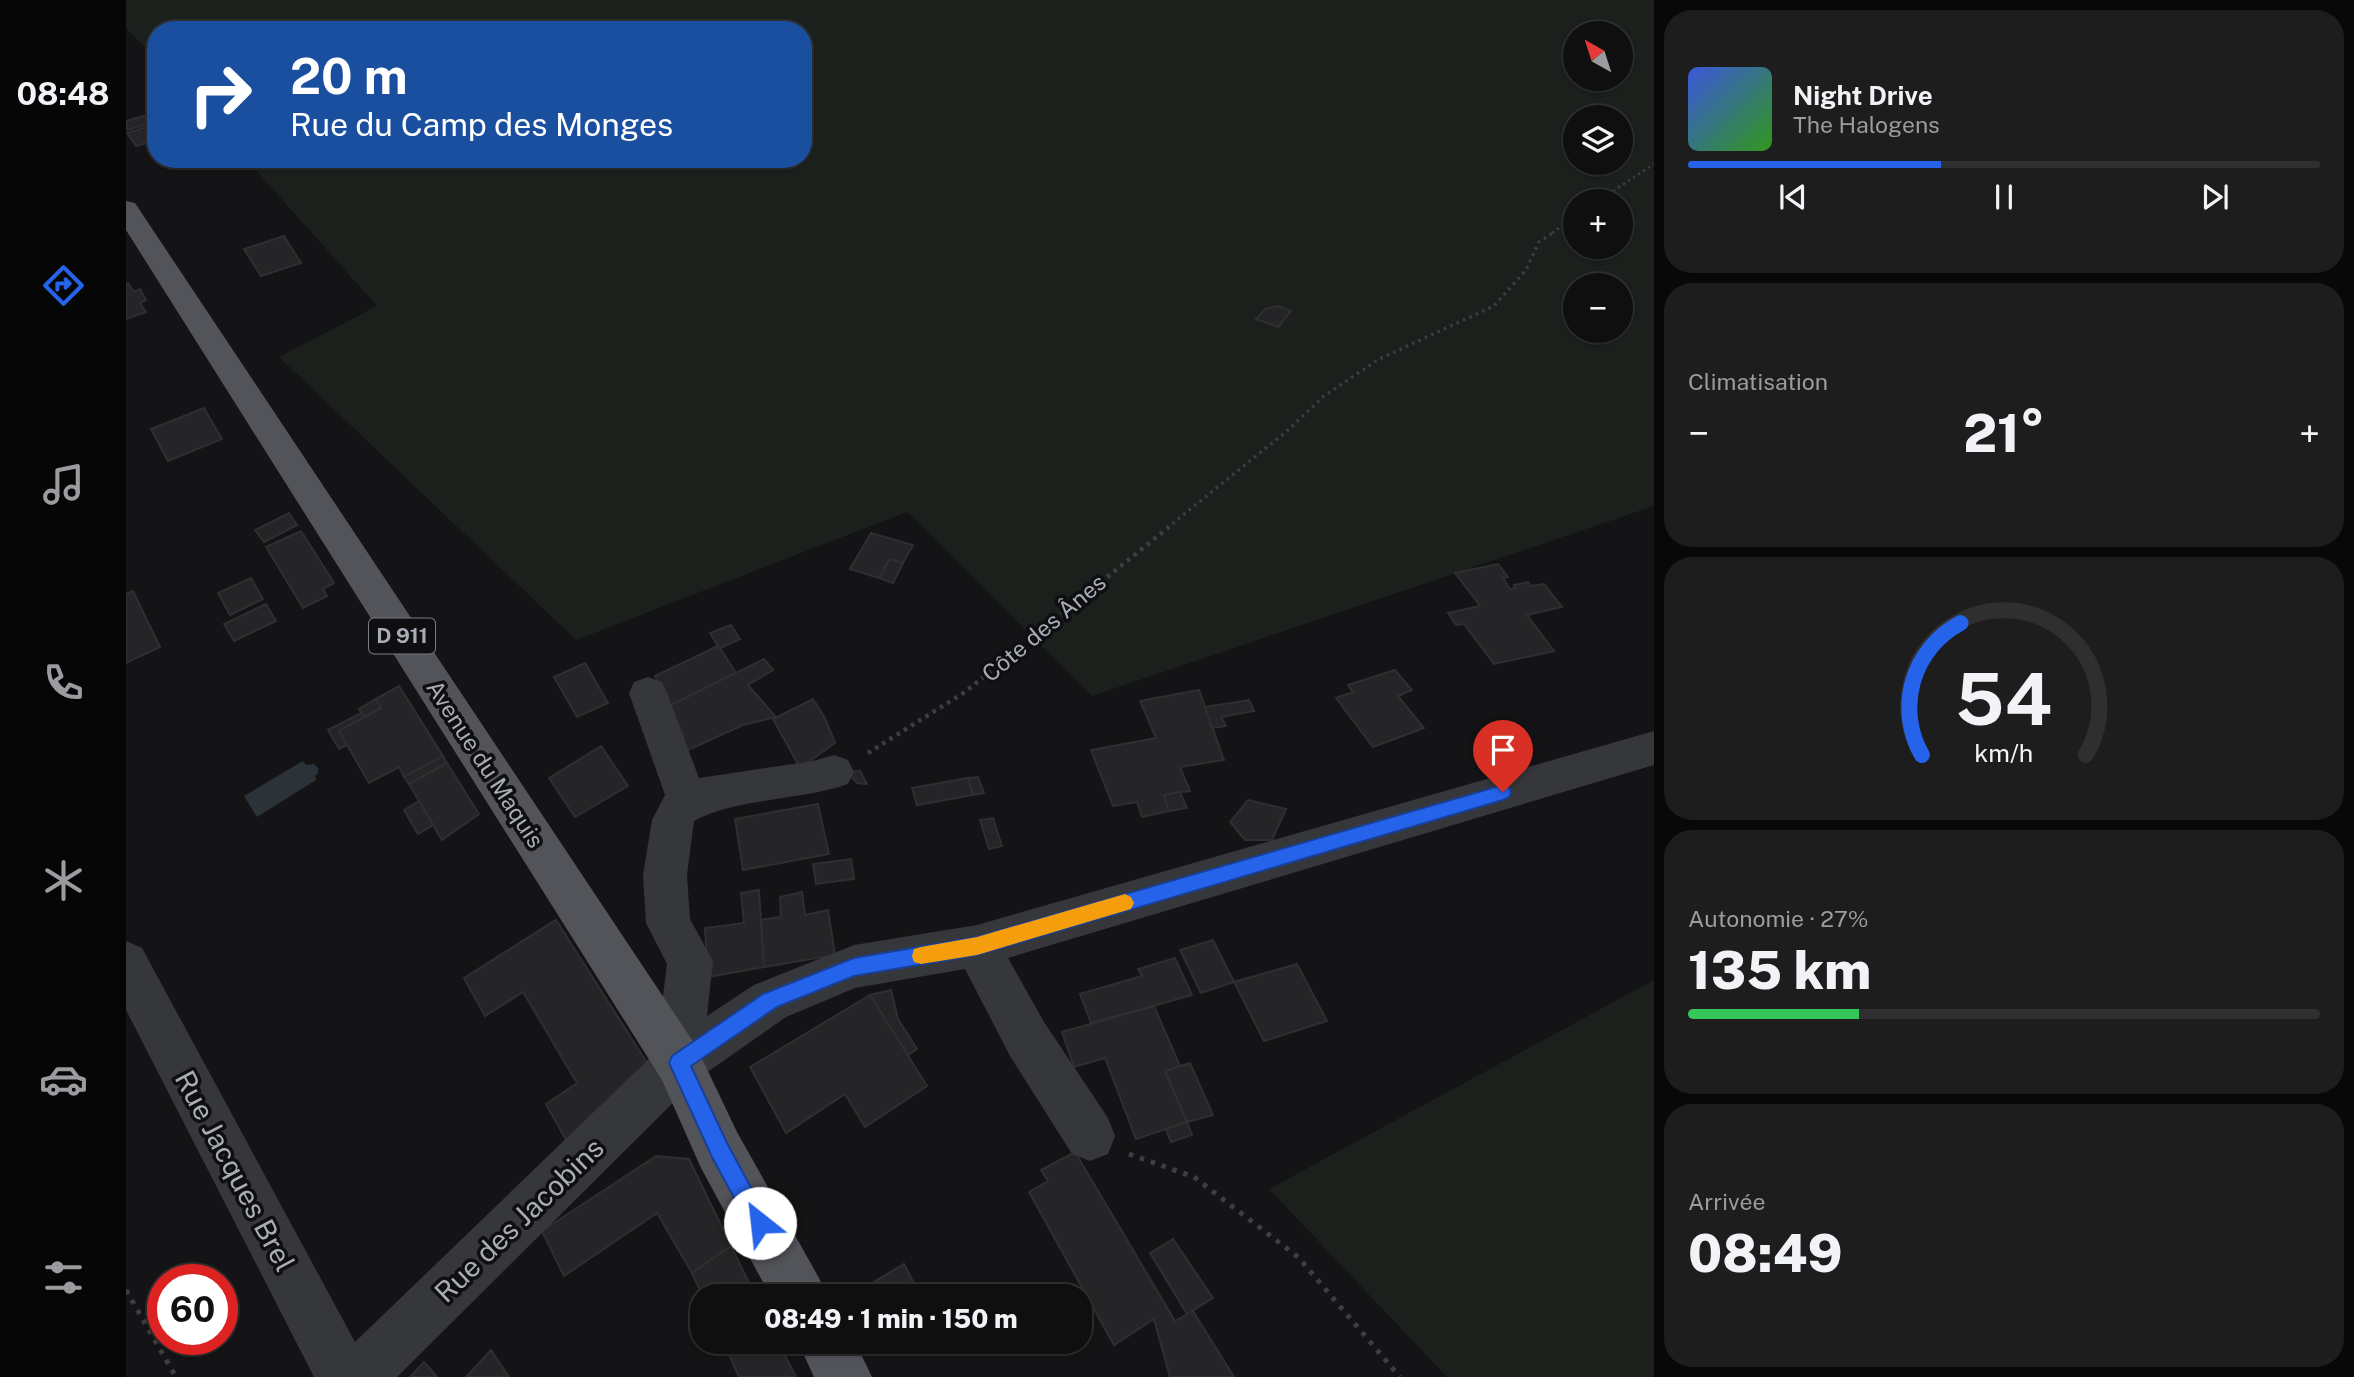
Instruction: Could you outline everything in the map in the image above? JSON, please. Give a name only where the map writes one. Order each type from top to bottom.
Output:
[{"type":"main road","name":"Avenue du Maquis","points":[[126,209],[679,1063],[719,1150],[793,1284]]},
{"type":"main road","points":[[832,1354],[844,1377]]},
{"type":"street","points":[[648,694],[688,803]]},
{"type":"street","name":"Rue des Jacobins","points":[[358,1377],[679,1063],[770,1001],[854,967],[977,946],[1654,748]]},
{"type":"street","points":[[679,1063],[690,961],[667,923],[665,875],[673,820],[679,808],[704,794],[813,778],[834,772]]},
{"type":"street","points":[[977,946],[1027,1039],[1090,1136]]},
{"type":"street","name":"Rue Jacques Brel","points":[[126,963],[345,1377]]},
{"type":"path","points":[[1616,189],[1654,163]]},
{"type":"path","name":"Côte des Ânes","points":[[834,772],[890,742],[965,692],[1287,432],[1324,396],[1379,359],[1494,306],[1525,270],[1539,242],[1563,225]]},
{"type":"path","points":[[1090,1136],[1122,1152],[1194,1177],[1298,1257],[1400,1377]]},
{"type":"path","points":[[126,1290],[176,1377]]},
{"type":"shaded area","points":[[126,0],[1654,0],[1654,506],[1092,696],[907,512],[576,640],[279,357],[377,306],[254,168],[812,168],[812,21],[147,21],[147,50],[126,28]]},
{"type":"shaded area","points":[[303,761],[306,765],[314,764],[318,768],[316,780],[257,817],[244,796]]},
{"type":"shaded area","points":[[1654,980],[1654,1377],[1447,1377],[1269,1189]]},
{"type":"building","points":[[147,115],[147,124],[127,130],[126,121]]},
{"type":"building","points":[[147,127],[147,143],[136,146],[127,133]]},
{"type":"building","points":[[284,236],[301,263],[261,276],[244,249]]},
{"type":"building","points":[[128,283],[134,292],[140,289],[146,300],[140,303],[146,312],[126,319],[126,284]]},
{"type":"building","points":[[1278,306],[1291,311],[1278,327],[1256,319],[1265,309]]},
{"type":"building","points":[[204,408],[222,439],[168,461],[151,429]]},
{"type":"building","points":[[289,513],[297,525],[264,542],[255,530]]},
{"type":"building","points":[[301,531],[334,583],[323,589],[327,596],[303,608],[266,547]]},
{"type":"building","points":[[871,533],[913,545],[903,563],[890,559],[879,578],[850,569]]},
{"type":"building","points":[[890,559],[903,563],[893,583],[879,578]]},
{"type":"building","points":[[1498,564],[1508,577],[1503,578],[1510,589],[1516,588],[1514,585],[1528,582],[1531,586],[1544,584],[1562,607],[1527,615],[1554,651],[1494,664],[1464,624],[1456,625],[1448,613],[1480,606],[1455,573]]},
{"type":"building","points":[[251,578],[263,599],[230,615],[218,593]]},
{"type":"building","points":[[133,591],[160,647],[126,663],[126,594]]},
{"type":"building","points":[[266,604],[276,621],[234,641],[224,624]]},
{"type":"building","points":[[731,625],[740,639],[720,648],[736,673],[669,706],[655,676],[718,646],[710,633]]},
{"type":"building","points":[[764,659],[773,670],[748,685],[776,717],[743,725],[686,751],[679,738],[684,736],[669,706]]},
{"type":"building","points":[[585,663],[608,703],[577,717],[554,677]]},
{"type":"building","points":[[1395,670],[1412,690],[1398,696],[1424,728],[1373,747],[1336,698],[1353,692],[1348,685]]},
{"type":"building","points":[[399,686],[443,756],[404,777],[399,767],[369,783],[339,731],[381,708],[376,699]]},
{"type":"building","points":[[1199,690],[1224,760],[1180,767],[1190,791],[1164,795],[1169,811],[1142,817],[1137,802],[1113,806],[1091,750],[1156,738],[1140,701]]},
{"type":"building","points":[[376,699],[381,708],[364,717],[359,709]]},
{"type":"building","points":[[813,699],[825,718],[835,743],[800,768],[773,719]]},
{"type":"building","points":[[1249,700],[1254,711],[1221,717],[1226,726],[1212,728],[1205,707]]},
{"type":"building","points":[[361,713],[364,717],[339,731],[347,745],[339,749],[328,730]]},
{"type":"building","points":[[601,746],[628,786],[575,817],[549,778]]},
{"type":"building","points":[[443,756],[447,763],[409,784],[404,777]]},
{"type":"building","points":[[447,763],[479,814],[442,840],[409,784]]},
{"type":"building","points":[[860,771],[867,784],[857,783],[848,772]]},
{"type":"building","points":[[978,777],[984,793],[973,795],[968,778]]},
{"type":"building","points":[[968,778],[973,795],[917,805],[912,788]]},
{"type":"building","points":[[1180,792],[1187,808],[1169,811],[1164,795]]},
{"type":"building","points":[[1248,800],[1286,809],[1272,840],[1245,840],[1230,822]]},
{"type":"building","points":[[419,801],[433,825],[418,834],[404,810]]},
{"type":"building","points":[[818,804],[829,854],[743,870],[735,819]]},
{"type":"building","points":[[993,818],[1002,846],[989,849],[980,820]]},
{"type":"building","points":[[851,859],[854,879],[816,884],[813,864]]},
{"type":"building","points":[[759,890],[764,967],[708,977],[705,928],[744,923],[741,893]]},
{"type":"building","points":[[802,892],[805,915],[828,910],[835,955],[764,967],[761,920],[781,917],[780,897]]},
{"type":"building","points":[[556,920],[651,1069],[571,1149],[546,1104],[577,1083],[523,992],[485,1016],[464,978]]},
{"type":"building","points":[[1213,940],[1234,982],[1201,993],[1180,950]]},
{"type":"building","points":[[1175,958],[1192,995],[1091,1023],[1080,994],[1142,976],[1138,969]]},
{"type":"building","points":[[1297,964],[1327,1021],[1264,1041],[1234,982]]},
{"type":"building","points":[[891,990],[898,1019],[917,1049],[908,1055],[870,995]]},
{"type":"building","points":[[870,995],[927,1086],[865,1127],[845,1094],[786,1133],[750,1067]]},
{"type":"building","points":[[1154,1006],[1180,1066],[1165,1071],[1187,1122],[1136,1139],[1105,1058],[1074,1067],[1062,1032]]},
{"type":"building","points":[[1190,1063],[1213,1115],[1187,1122],[1165,1071]]},
{"type":"building","points":[[1187,1122],[1192,1135],[1171,1142],[1166,1129]]},
{"type":"building","points":[[1075,1152],[1175,1321],[1193,1311],[1234,1377],[1170,1377],[1154,1319],[1114,1345],[1092,1305],[1092,1284],[1080,1284],[1029,1192],[1048,1181],[1041,1170]]},
{"type":"building","points":[[656,1156],[689,1159],[731,1246],[692,1273],[657,1213],[564,1276],[542,1231]]},
{"type":"building","points":[[1173,1239],[1213,1298],[1187,1314],[1150,1253]]},
{"type":"building","points":[[731,1246],[750,1284],[697,1284],[692,1273]]},
{"type":"building","points":[[904,1264],[914,1284],[870,1284]]},
{"type":"building","points":[[491,1350],[509,1377],[466,1377]]},
{"type":"building","points":[[728,1354],[784,1354],[796,1377],[739,1377]]},
{"type":"building","points":[[424,1362],[437,1377],[410,1377]]},
{"type":"slow traffic","points":[[921,956],[977,946],[1125,903]]},
{"type":"route","points":[[760,1223],[719,1150],[679,1063],[770,1001],[854,967],[977,946],[1503,792]]}]
